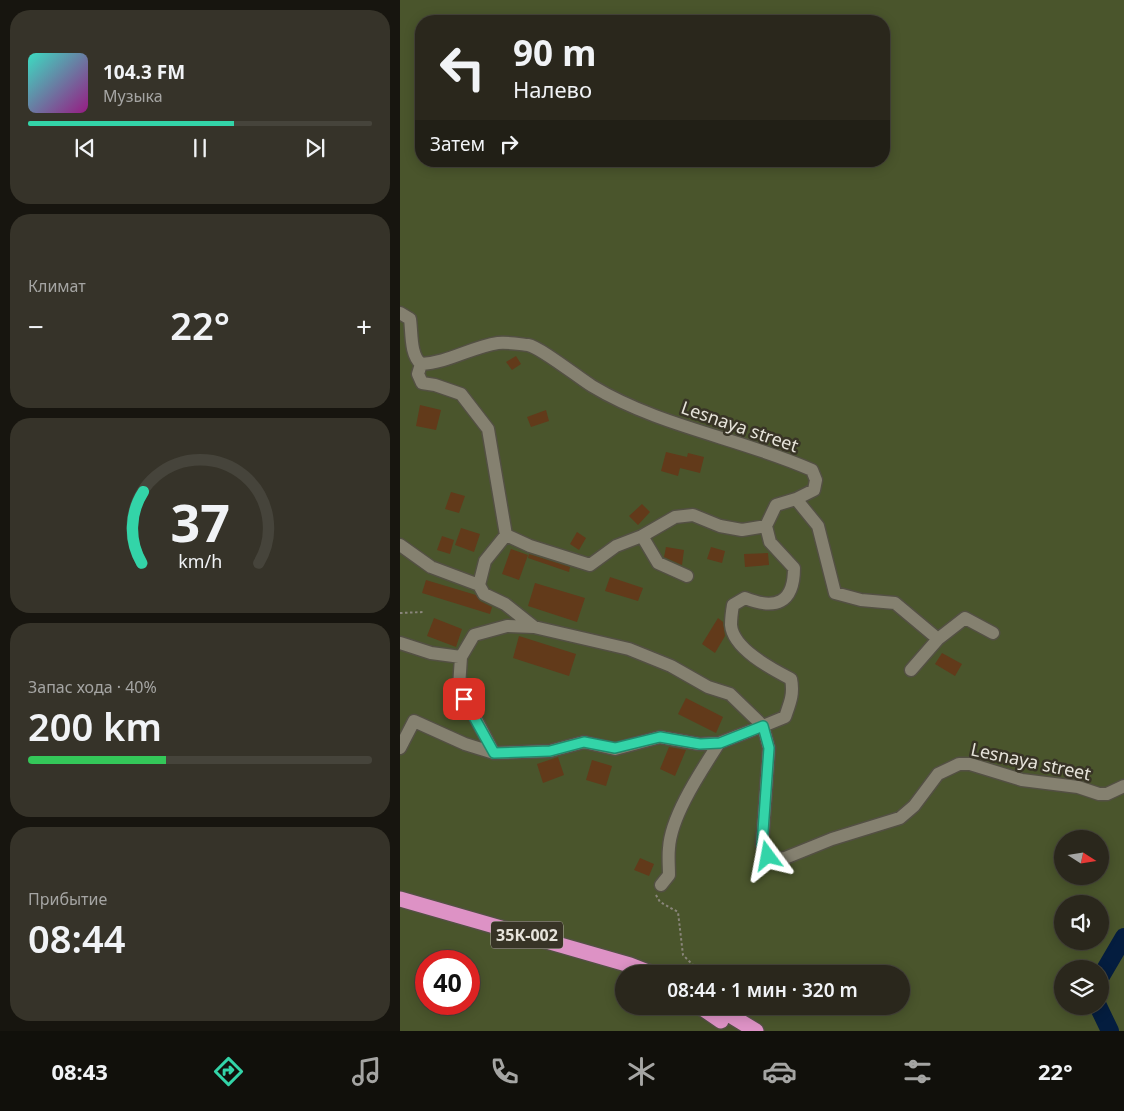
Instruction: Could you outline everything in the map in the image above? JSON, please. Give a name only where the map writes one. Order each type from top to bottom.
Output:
[{"type":"highway","name":"35К-002","points":[[400,898],[632,965]]},
{"type":"highway","name":"35К-002","points":[[400,906],[615,969]]},
{"type":"highway","points":[[712,1015],[736,1031]]},
{"type":"highway","points":[[730,1015],[756,1031]]},
{"type":"street","points":[[400,313],[410,319],[416,360],[421,364],[418,374],[422,383],[435,385],[461,394],[488,429],[506,535],[485,562],[479,585]]},
{"type":"street","name":"Lesnaya street","points":[[421,364],[437,362],[499,343],[531,345],[593,386],[622,402],[658,417],[779,456],[812,470],[816,480],[814,490],[796,499],[776,505],[766,526]]},
{"type":"street","points":[[796,499],[818,526],[836,593],[861,600],[895,603],[938,639]]},
{"type":"street","points":[[400,748],[414,721],[465,744],[494,753],[550,751],[584,742],[615,748],[660,737],[700,744],[720,743],[785,717],[792,700],[791,680],[757,660],[740,643],[731,626],[733,605],[744,598],[759,604],[774,605],[787,597],[792,590],[794,568],[770,542],[766,526],[734,529],[720,526],[693,515],[675,517],[642,536],[616,546],[590,565],[530,546],[506,535]]},
{"type":"street","points":[[642,536],[658,563],[687,576]]},
{"type":"street","points":[[400,545],[431,567],[479,585],[484,594],[506,604],[534,627]]},
{"type":"street","points":[[911,670],[938,639],[965,618],[993,633]]},
{"type":"street","points":[[494,753],[459,687],[461,657],[474,635],[507,626],[534,627],[629,649],[670,666],[708,687],[730,694],[763,726]]},
{"type":"street","points":[[400,643],[431,653],[461,657]]},
{"type":"street","name":"Lesnaya street","points":[[763,726],[769,748],[762,845],[768,856],[779,859],[832,839],[900,818],[914,806],[938,774],[959,764],[970,764],[1022,780],[1078,787],[1099,794],[1107,794],[1124,786]]},
{"type":"street","points":[[661,885],[670,875],[668,847],[674,826],[693,783],[720,743]]},
{"type":"path","points":[[400,613],[424,612]]},
{"type":"path","points":[[661,885],[654,891],[660,902],[678,912],[683,955],[693,965]]},
{"type":"green space","points":[[400,0],[1124,0],[1124,1031],[400,1031]]},
{"type":"building","points":[[516,356],[521,364],[512,370],[506,362]]},
{"type":"building","points":[[420,405],[441,410],[436,430],[416,426]]},
{"type":"building","points":[[546,410],[549,421],[531,427],[527,417]]},
{"type":"building","points":[[666,452],[687,457],[688,453],[704,457],[700,473],[680,468],[678,476],[661,471]]},
{"type":"building","points":[[451,492],[465,496],[459,513],[445,509]]},
{"type":"building","points":[[642,504],[650,512],[638,525],[629,516]]},
{"type":"building","points":[[461,528],[480,534],[474,552],[455,545]]},
{"type":"building","points":[[577,532],[586,538],[579,550],[570,544]]},
{"type":"building","points":[[442,536],[454,540],[450,554],[437,550]]},
{"type":"building","points":[[666,547],[684,550],[682,565],[664,557]]},
{"type":"building","points":[[711,547],[725,551],[722,563],[707,559]]},
{"type":"building","points":[[511,549],[528,555],[519,580],[502,574]]},
{"type":"building","points":[[768,553],[769,565],[745,567],[744,554]]},
{"type":"building","points":[[529,554],[570,567],[569,572],[528,558]]},
{"type":"building","points":[[610,577],[643,588],[638,601],[605,591]]},
{"type":"building","points":[[426,580],[476,595],[480,601],[492,607],[490,614],[422,593]]},
{"type":"building","points":[[535,583],[585,598],[577,622],[528,606]]},
{"type":"building","points":[[434,618],[462,629],[456,647],[427,636]]},
{"type":"building","points":[[718,618],[723,622],[725,636],[715,653],[702,644]]},
{"type":"building","points":[[519,636],[576,654],[569,676],[513,658]]},
{"type":"building","points":[[942,653],[962,664],[955,676],[935,664]]},
{"type":"building","points":[[686,698],[723,717],[716,733],[678,714]]},
{"type":"building","points":[[669,747],[686,750],[675,776],[660,769]]},
{"type":"building","points":[[558,757],[564,775],[543,783],[537,764]]},
{"type":"building","points":[[592,760],[612,766],[606,786],[586,780]]},
{"type":"building","points":[[640,858],[654,864],[649,876],[634,870]]},
{"type":"waterway","points":[[1109,963],[1124,937]]},
{"type":"waterway","points":[[1102,1015],[1110,1031]]},
{"type":"route","points":[[464,699],[494,753],[550,751],[584,742],[615,748],[660,737],[700,744],[720,743],[763,726],[769,748],[762,845],[768,856]]}]
